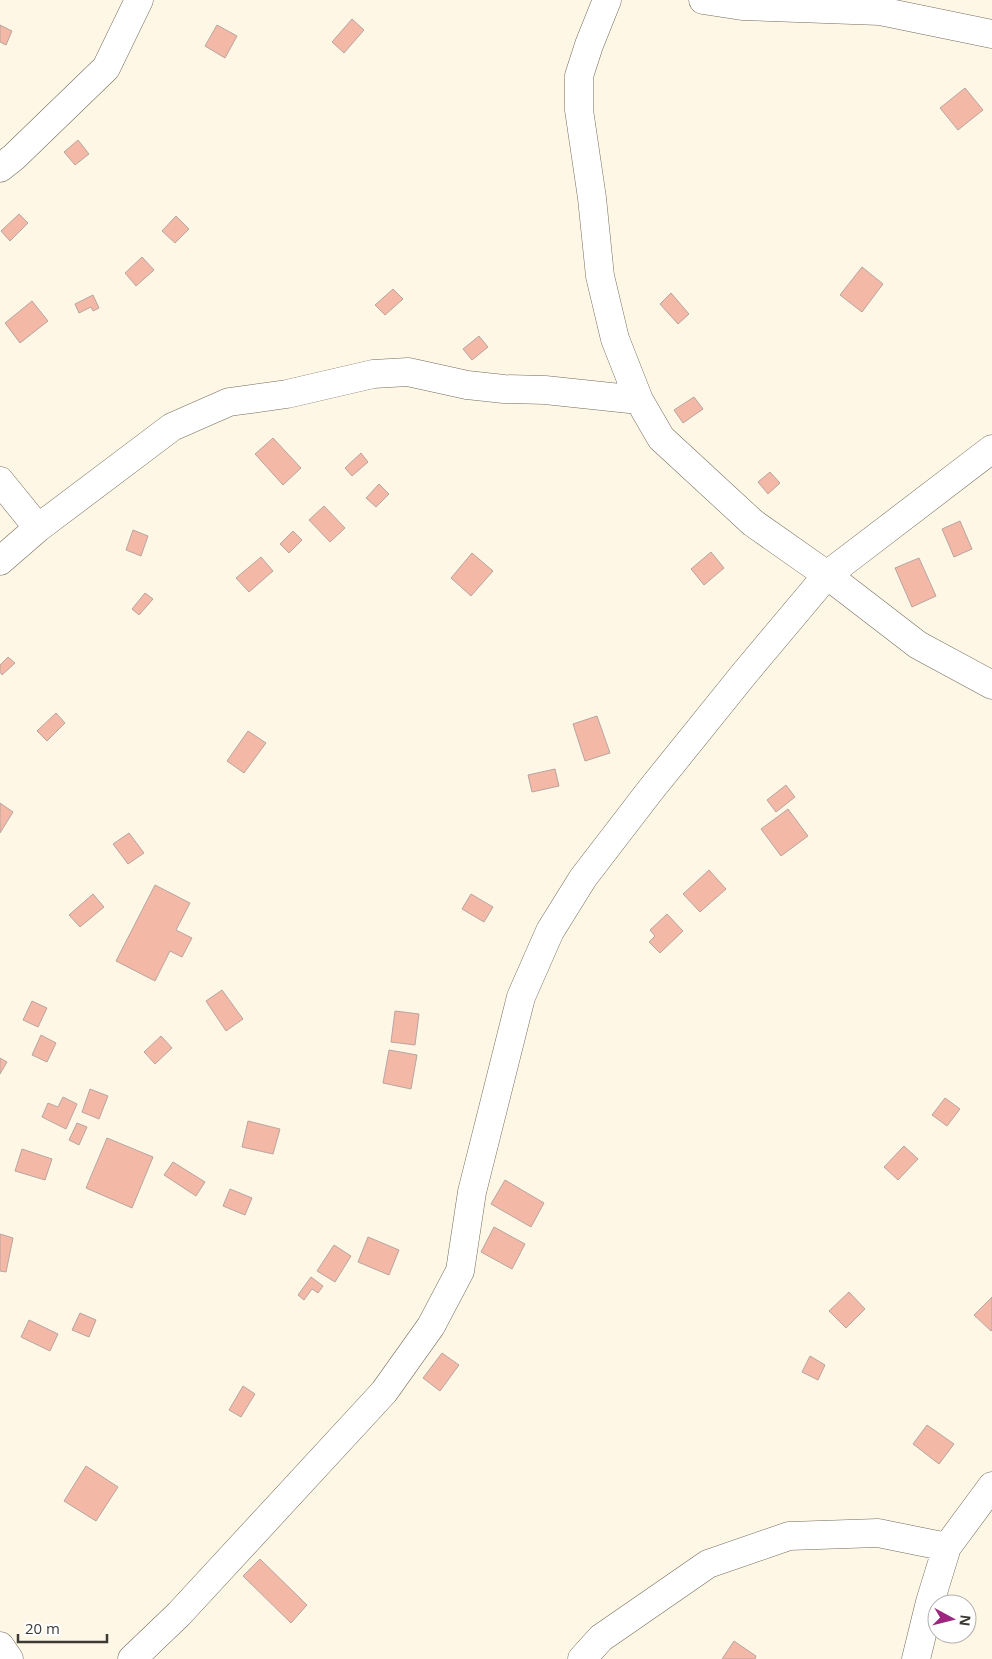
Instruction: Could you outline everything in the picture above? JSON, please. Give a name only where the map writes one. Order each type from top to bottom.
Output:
[{"type":"street","points":[[0,168],[14,157],[106,68],[139,0]]},
{"type":"street","points":[[606,0],[579,76],[579,110],[592,198],[600,276],[615,339],[639,400],[661,438],[753,523],[827,575],[918,645],[992,685]]},
{"type":"street","points":[[703,0],[742,6],[880,11],[992,34]]},
{"type":"street","points":[[0,560],[38,528],[172,427],[229,402],[287,394],[373,374],[408,372],[467,385],[504,389],[545,390],[639,400]]},
{"type":"street","points":[[132,1659],[179,1614],[384,1392],[431,1326],[460,1271],[472,1192],[521,997],[550,931],[583,878],[744,674],[827,575],[992,449]]},
{"type":"street","points":[[0,480],[38,528]]},
{"type":"street","points":[[916,1659],[930,1602],[947,1547],[992,1486]]},
{"type":"street","points":[[582,1659],[601,1638],[708,1564],[789,1536],[878,1533],[947,1547]]},
{"type":"street","points":[[0,1646],[9,1659]]},
{"type":"building","points":[[352,19],[364,30],[344,53],[332,42]]},
{"type":"building","points":[[0,25],[12,31],[6,45],[0,42]]},
{"type":"building","points":[[217,25],[237,36],[225,58],[205,46]]},
{"type":"building","points":[[965,88],[983,110],[958,130],[940,108]]},
{"type":"building","points":[[78,140],[89,154],[75,165],[64,152]]},
{"type":"building","points":[[19,214],[28,223],[10,241],[1,231]]},
{"type":"building","points":[[176,216],[189,229],[175,243],[162,231]]},
{"type":"building","points":[[142,257],[154,270],[136,286],[125,273]]},
{"type":"building","points":[[862,267],[883,284],[862,312],[840,295]]},
{"type":"building","points":[[393,289],[403,299],[385,315],[375,305]]},
{"type":"building","points":[[671,293],[689,314],[678,324],[660,304]]},
{"type":"building","points":[[93,295],[99,308],[93,311],[91,307],[79,313],[75,304]]},
{"type":"building","points":[[32,301],[48,321],[20,343],[5,323]]},
{"type":"building","points":[[479,336],[488,347],[472,360],[463,349]]},
{"type":"building","points":[[694,397],[703,409],[683,423],[674,410]]},
{"type":"building","points":[[273,438],[301,468],[283,485],[255,454]]},
{"type":"building","points":[[361,453],[368,462],[352,476],[345,468]]},
{"type":"building","points":[[770,472],[780,483],[768,494],[758,482]]},
{"type":"building","points":[[379,484],[389,494],[376,507],[366,498]]},
{"type":"building","points":[[324,506],[345,528],[330,542],[309,520]]},
{"type":"building","points":[[960,521],[972,549],[954,557],[942,529]]},
{"type":"building","points":[[133,530],[148,536],[141,556],[126,550]]},
{"type":"building","points":[[293,531],[302,540],[289,553],[280,544]]},
{"type":"building","points":[[711,552],[724,568],[704,585],[691,569]]},
{"type":"building","points":[[472,553],[493,571],[471,596],[451,578]]},
{"type":"building","points":[[261,557],[273,571],[249,592],[236,578]]},
{"type":"building","points":[[919,558],[936,596],[912,607],[895,568]]},
{"type":"building","points":[[145,593],[153,599],[139,615],[132,609]]},
{"type":"building","points":[[8,657],[15,663],[2,675],[0,665]]},
{"type":"building","points":[[56,713],[65,723],[47,741],[37,731]]},
{"type":"building","points":[[597,716],[610,753],[585,761],[573,724]]},
{"type":"building","points":[[248,731],[266,743],[244,773],[227,761]]},
{"type":"building","points":[[555,769],[559,786],[532,792],[528,775]]},
{"type":"building","points":[[786,785],[795,797],[776,812],[767,800]]},
{"type":"building","points":[[0,803],[13,812],[0,833]]},
{"type":"building","points":[[788,809],[808,836],[781,856],[761,829]]},
{"type":"building","points":[[129,833],[144,853],[128,864],[113,844]]},
{"type":"building","points":[[709,870],[726,889],[700,912],[683,894]]},
{"type":"building","points":[[155,885],[190,903],[176,930],[192,938],[182,957],[170,951],[155,981],[116,961]]},
{"type":"building","points":[[93,894],[104,907],[80,927],[69,915]]},
{"type":"building","points":[[471,894],[493,907],[484,922],[462,909]]},
{"type":"building","points":[[667,914],[683,931],[660,953],[649,942],[655,936],[650,930]]},
{"type":"building","points":[[222,990],[243,1019],[226,1031],[206,1001]]},
{"type":"building","points":[[32,1001],[47,1008],[38,1027],[23,1020]]},
{"type":"building","points":[[395,1011],[419,1014],[415,1045],[391,1042]]},
{"type":"building","points":[[41,1035],[56,1043],[47,1062],[32,1055]]},
{"type":"building","points":[[161,1036],[172,1048],[155,1064],[144,1052]]},
{"type":"building","points":[[389,1050],[417,1055],[411,1089],[383,1083]]},
{"type":"building","points":[[0,1058],[7,1062],[0,1074]]},
{"type":"building","points":[[90,1089],[108,1096],[99,1119],[82,1112]]},
{"type":"building","points":[[63,1097],[77,1104],[66,1129],[42,1117],[48,1103],[58,1107]]},
{"type":"building","points":[[945,1098],[960,1109],[947,1126],[932,1115]]},
{"type":"building","points":[[248,1121],[280,1129],[273,1154],[242,1147]]},
{"type":"building","points":[[77,1123],[87,1127],[79,1145],[69,1140]]},
{"type":"building","points":[[107,1138],[153,1157],[132,1208],[86,1188]]},
{"type":"building","points":[[904,1146],[918,1159],[898,1180],[884,1167]]},
{"type":"building","points":[[22,1149],[52,1159],[45,1180],[15,1171]]},
{"type":"building","points":[[173,1162],[205,1182],[196,1196],[164,1175]]},
{"type":"building","points":[[505,1180],[544,1203],[531,1227],[491,1204]]},
{"type":"building","points":[[230,1189],[252,1198],[245,1215],[223,1206]]},
{"type":"building","points":[[494,1227],[525,1244],[512,1269],[481,1252]]},
{"type":"building","points":[[0,1234],[13,1238],[6,1272],[0,1271]]},
{"type":"building","points":[[368,1237],[399,1250],[389,1275],[358,1262]]},
{"type":"building","points":[[334,1245],[351,1256],[335,1282],[317,1271]]},
{"type":"building","points":[[311,1277],[323,1286],[318,1293],[312,1289],[304,1300],[298,1295]]},
{"type":"building","points":[[849,1292],[865,1309],[846,1328],[829,1311]]},
{"type":"building","points":[[992,1297],[992,1330],[991,1331],[974,1315]]},
{"type":"building","points":[[80,1313],[96,1320],[89,1337],[72,1330]]},
{"type":"building","points":[[29,1320],[58,1334],[50,1351],[21,1337]]},
{"type":"building","points":[[442,1353],[459,1365],[440,1391],[423,1378]]},
{"type":"building","points":[[810,1356],[825,1365],[818,1380],[802,1372]]},
{"type":"building","points":[[243,1386],[255,1394],[241,1417],[229,1410]]},
{"type":"building","points":[[927,1425],[954,1444],[939,1464],[913,1444]]},
{"type":"building","points":[[86,1466],[118,1487],[96,1521],[64,1501]]},
{"type":"building","points":[[260,1559],[307,1605],[291,1623],[243,1576]]},
{"type":"building","points":[[734,1641],[756,1656],[755,1659],[722,1659]]}]
